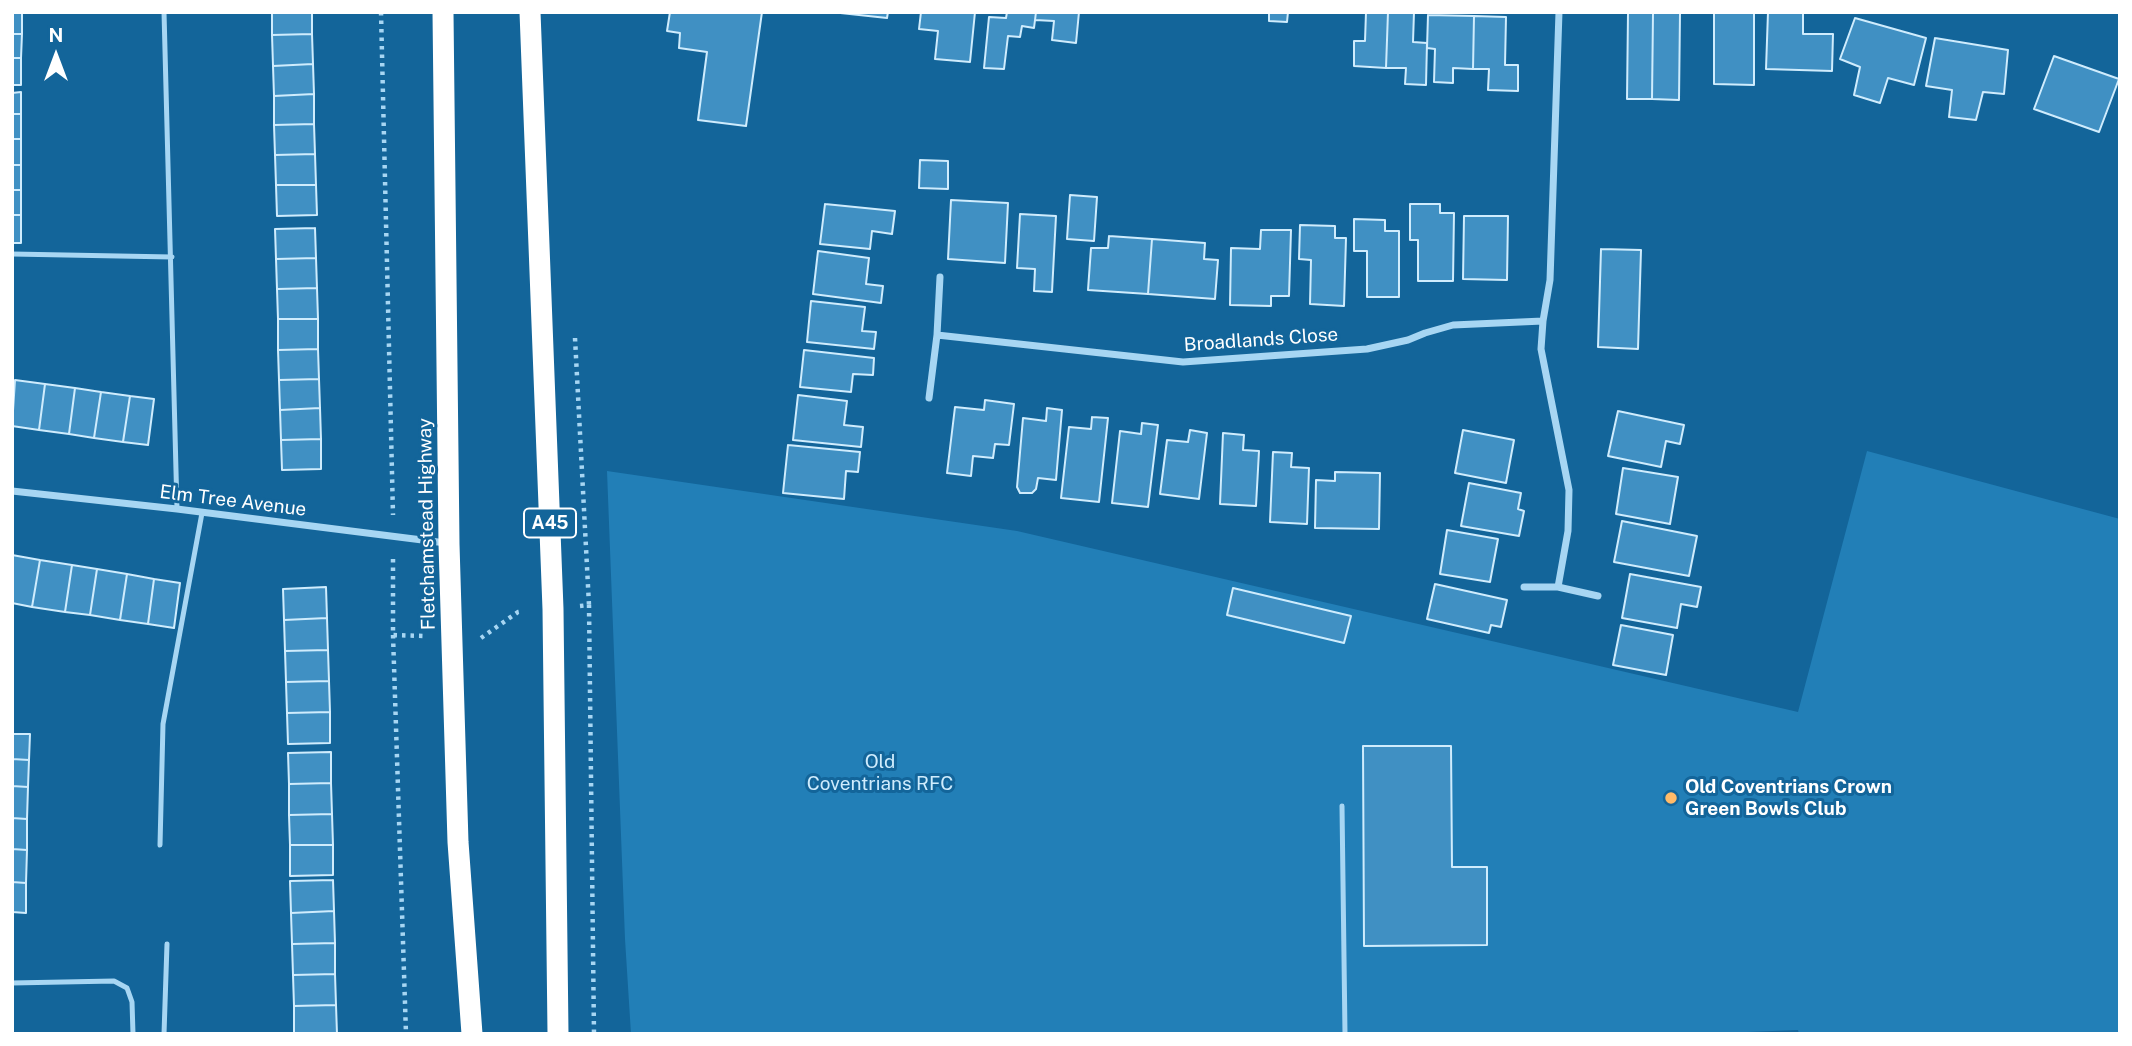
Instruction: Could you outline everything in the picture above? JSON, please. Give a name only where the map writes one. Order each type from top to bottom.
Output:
[{"type":"highway","name":"Fletchamstead Highway","points":[[443,12],[449,544],[458,842],[472,1034]]},
{"type":"highway","name":"A45","points":[[530,12],[553,609],[558,1034]]},
{"type":"street","points":[[1558,587],[1568,531],[1569,490],[1541,349],[1550,280],[1559,12]]},
{"type":"street","points":[[929,398],[937,335],[940,277]]},
{"type":"street","name":"Broadlands Close","points":[[937,335],[1183,362],[1367,349],[1409,341],[1424,333],[1454,325],[1543,321]]},
{"type":"street","name":"Elm Tree Avenue","points":[[12,491],[449,544]]},
{"type":"street","points":[[1524,587],[1558,587],[1598,596]]},
{"type":"lane","points":[[164,12],[177,509]]},
{"type":"lane","points":[[12,254],[172,257]]},
{"type":"lane","points":[[160,845],[163,724],[202,513]]},
{"type":"lane","points":[[1342,806],[1345,1034]]},
{"type":"lane","points":[[164,1034],[167,944]]},
{"type":"lane","points":[[12,983],[114,981],[127,988],[130,995],[133,1034]]},
{"type":"path","points":[[380,12],[393,537]]},
{"type":"path","points":[[393,635],[406,1034]]},
{"type":"green space","name":"Old Coventrians RFC","points":[[1867,451],[2120,519],[2120,1034],[1799,1034],[1798,1030],[1697,1034],[631,1034],[607,471],[1017,531],[1798,712]]},
{"type":"building","points":[[12,12],[22,12],[22,34],[12,34]]},
{"type":"building","points":[[272,12],[312,12],[312,34],[272,35]]},
{"type":"building","points":[[670,12],[762,12],[746,126],[698,120],[707,52],[679,48],[680,33],[667,31]]},
{"type":"building","points":[[831,12],[888,12],[887,18]]},
{"type":"building","points":[[921,12],[975,12],[970,62],[935,59],[938,31],[919,29]]},
{"type":"building","points":[[1007,12],[1036,12],[1034,28],[1022,26],[1020,37],[1008,36],[1004,69],[984,68],[989,17],[1006,18]]},
{"type":"building","points":[[1036,12],[1079,12],[1076,43],[1052,40],[1054,21],[1035,20]]},
{"type":"building","points":[[1269,12],[1288,12],[1287,22],[1269,21]]},
{"type":"building","points":[[1366,12],[1388,12],[1386,68],[1354,66],[1354,41],[1365,41]]},
{"type":"building","points":[[1388,12],[1414,12],[1413,42],[1427,43],[1426,85],[1405,84],[1406,68],[1386,68]]},
{"type":"building","points":[[1714,12],[1754,12],[1754,85],[1714,84]]},
{"type":"building","points":[[1768,12],[1803,12],[1803,34],[1833,34],[1832,71],[1766,69]]},
{"type":"building","points":[[1628,13],[1653,13],[1652,99],[1627,99]]},
{"type":"building","points":[[1653,13],[1680,13],[1679,100],[1652,99]]},
{"type":"building","points":[[1428,15],[1474,16],[1473,69],[1453,68],[1453,83],[1434,82],[1435,49],[1427,48]]},
{"type":"building","points":[[1474,16],[1506,17],[1505,65],[1518,65],[1518,91],[1488,90],[1489,69],[1473,69]]},
{"type":"building","points":[[1855,18],[1926,38],[1914,85],[1888,78],[1880,103],[1854,95],[1860,67],[1840,59]]},
{"type":"building","points":[[12,34],[22,34],[21,58],[12,58]]},
{"type":"building","points":[[312,34],[313,64],[273,66],[272,35]]},
{"type":"building","points":[[1935,38],[2008,50],[2004,94],[1983,92],[1976,120],[1949,117],[1952,90],[1926,86]]},
{"type":"building","points":[[2054,56],[2119,79],[2099,132],[2034,109]]},
{"type":"building","points":[[12,58],[21,58],[21,85],[12,85]]},
{"type":"building","points":[[313,64],[314,94],[274,96],[273,66]]},
{"type":"building","points":[[21,92],[21,114],[12,114],[12,93]]},
{"type":"building","points":[[314,94],[314,124],[274,125],[274,96]]},
{"type":"building","points":[[12,114],[21,114],[21,139],[12,139]]},
{"type":"building","points":[[314,124],[315,154],[275,155],[274,125]]},
{"type":"building","points":[[12,139],[21,139],[21,165],[12,165]]},
{"type":"building","points":[[315,154],[316,185],[276,185],[275,155]]},
{"type":"building","points":[[920,160],[948,161],[948,189],[919,188]]},
{"type":"building","points":[[12,165],[21,165],[21,190],[12,190]]},
{"type":"building","points":[[276,185],[316,185],[317,215],[277,216]]},
{"type":"building","points":[[12,190],[21,190],[21,215],[12,215]]},
{"type":"building","points":[[1070,195],[1097,197],[1094,241],[1067,239]]},
{"type":"building","points":[[951,200],[1008,203],[1005,263],[948,259]]},
{"type":"building","points":[[825,204],[895,211],[892,234],[872,231],[870,249],[820,244]]},
{"type":"building","points":[[1410,204],[1440,204],[1440,213],[1454,213],[1453,281],[1418,281],[1418,240],[1410,240]]},
{"type":"building","points":[[1020,214],[1056,216],[1052,292],[1034,291],[1035,269],[1017,268]]},
{"type":"building","points":[[12,215],[21,215],[21,243],[12,243]]},
{"type":"building","points":[[1464,216],[1508,216],[1507,280],[1463,279]]},
{"type":"building","points":[[1354,219],[1385,220],[1385,231],[1399,231],[1399,297],[1367,297],[1367,251],[1354,251]]},
{"type":"building","points":[[1300,225],[1335,226],[1335,238],[1346,238],[1344,306],[1310,304],[1311,260],[1299,259]]},
{"type":"building","points":[[315,228],[316,258],[276,259],[275,229]]},
{"type":"building","points":[[1261,230],[1291,230],[1289,296],[1271,296],[1271,306],[1230,305],[1231,248],[1260,249]]},
{"type":"building","points":[[1109,236],[1152,239],[1148,294],[1088,290],[1091,248],[1108,248]]},
{"type":"building","points":[[1152,239],[1205,243],[1204,259],[1218,260],[1215,299],[1148,294]]},
{"type":"building","points":[[1601,249],[1641,250],[1638,349],[1598,347]]},
{"type":"building","points":[[818,251],[869,258],[866,284],[883,286],[881,303],[813,294]]},
{"type":"building","points":[[316,258],[317,288],[277,289],[276,259]]},
{"type":"building","points":[[317,288],[318,319],[278,319],[277,289]]},
{"type":"building","points":[[811,301],[865,307],[862,331],[876,332],[874,349],[807,342]]},
{"type":"building","points":[[278,319],[318,319],[318,349],[278,350]]},
{"type":"building","points":[[318,349],[319,379],[279,380],[278,350]]},
{"type":"building","points":[[804,350],[874,358],[873,375],[853,374],[851,392],[800,387]]},
{"type":"building","points":[[319,379],[320,408],[280,410],[279,380]]},
{"type":"building","points":[[15,380],[45,384],[39,430],[12,426]]},
{"type":"building","points":[[45,384],[75,388],[69,434],[39,430]]},
{"type":"building","points":[[75,388],[101,392],[94,438],[69,434]]},
{"type":"building","points":[[101,392],[130,396],[123,442],[94,438]]},
{"type":"building","points":[[798,395],[847,401],[844,425],[863,427],[861,447],[793,440]]},
{"type":"building","points":[[130,396],[154,399],[148,445],[123,442]]},
{"type":"building","points":[[985,400],[1014,404],[1009,445],[995,444],[993,458],[973,456],[971,476],[947,473],[955,407],[984,410]]},
{"type":"building","points":[[320,408],[321,439],[281,440],[280,410]]},
{"type":"building","points":[[1047,408],[1062,410],[1056,480],[1038,478],[1036,489],[1032,493],[1020,493],[1017,487],[1023,418],[1046,421]]},
{"type":"building","points":[[1618,411],[1684,425],[1680,444],[1666,441],[1661,467],[1608,456]]},
{"type":"building","points":[[1092,417],[1108,418],[1099,502],[1061,498],[1069,427],[1091,429]]},
{"type":"building","points":[[1142,423],[1158,425],[1148,507],[1112,503],[1120,431],[1141,434]]},
{"type":"building","points":[[1190,430],[1207,433],[1199,499],[1160,494],[1167,440],[1188,442]]},
{"type":"building","points":[[1463,430],[1514,440],[1506,483],[1455,473]]},
{"type":"building","points":[[1223,433],[1244,435],[1243,450],[1259,451],[1256,506],[1220,504]]},
{"type":"building","points":[[321,439],[321,469],[282,470],[281,440]]},
{"type":"building","points":[[788,445],[860,452],[858,472],[846,471],[844,499],[783,493]]},
{"type":"building","points":[[1273,452],[1292,453],[1291,467],[1309,468],[1307,524],[1270,522]]},
{"type":"building","points":[[1623,468],[1678,477],[1670,524],[1616,514]]},
{"type":"building","points":[[1335,472],[1380,473],[1379,529],[1315,528],[1316,480],[1335,481]]},
{"type":"building","points":[[1469,483],[1521,493],[1518,509],[1524,511],[1519,536],[1461,526]]},
{"type":"building","points":[[1622,521],[1697,536],[1689,576],[1614,562]]},
{"type":"building","points":[[1447,530],[1498,539],[1490,582],[1440,574]]},
{"type":"building","points":[[12,555],[40,560],[32,607],[12,603]]},
{"type":"building","points":[[40,560],[72,565],[65,612],[32,607]]},
{"type":"building","points":[[72,565],[97,569],[90,615],[65,612]]},
{"type":"building","points":[[97,569],[127,574],[120,620],[90,615]]},
{"type":"building","points":[[127,574],[154,579],[148,624],[120,620]]},
{"type":"building","points":[[1630,574],[1701,587],[1697,607],[1681,604],[1677,628],[1622,618]]},
{"type":"building","points":[[154,579],[180,583],[174,628],[148,624]]},
{"type":"building","points":[[1435,584],[1507,600],[1501,627],[1491,625],[1489,633],[1427,619]]},
{"type":"building","points":[[326,587],[327,618],[284,620],[283,589]]},
{"type":"building","points":[[1233,588],[1351,616],[1344,643],[1227,615]]},
{"type":"building","points":[[327,618],[328,650],[285,651],[284,620]]},
{"type":"building","points":[[1621,625],[1673,635],[1666,675],[1613,665]]},
{"type":"building","points":[[328,650],[329,681],[286,682],[285,651]]},
{"type":"building","points":[[329,681],[330,712],[287,713],[286,682]]},
{"type":"building","points":[[330,712],[330,743],[288,744],[287,713]]},
{"type":"building","points":[[12,734],[30,734],[29,760],[12,759]]},
{"type":"building","points":[[1363,746],[1451,746],[1452,867],[1487,867],[1487,945],[1364,946]]},
{"type":"building","points":[[331,752],[331,783],[289,784],[288,753]]},
{"type":"building","points":[[12,759],[29,760],[28,787],[12,786]]},
{"type":"building","points":[[331,783],[332,814],[289,815],[289,784]]},
{"type":"building","points":[[12,786],[28,787],[27,819],[12,818]]},
{"type":"building","points":[[332,814],[333,845],[290,845],[289,815]]},
{"type":"building","points":[[12,818],[27,819],[27,850],[12,849]]},
{"type":"building","points":[[290,845],[333,845],[333,875],[290,876]]},
{"type":"building","points":[[12,849],[27,850],[26,883],[12,882]]},
{"type":"building","points":[[333,880],[334,911],[291,913],[290,881]]},
{"type":"building","points":[[12,882],[26,883],[26,913],[12,912]]},
{"type":"building","points":[[334,911],[335,943],[292,944],[291,913]]},
{"type":"building","points":[[335,943],[335,974],[293,975],[292,944]]},
{"type":"building","points":[[335,974],[336,1005],[294,1006],[293,975]]},
{"type":"building","points":[[336,1005],[337,1034],[294,1034],[294,1006]]},
{"type":"place","name":"Old Coventrians Crown Green Bowls Club","points":[[1671,798]]}]
